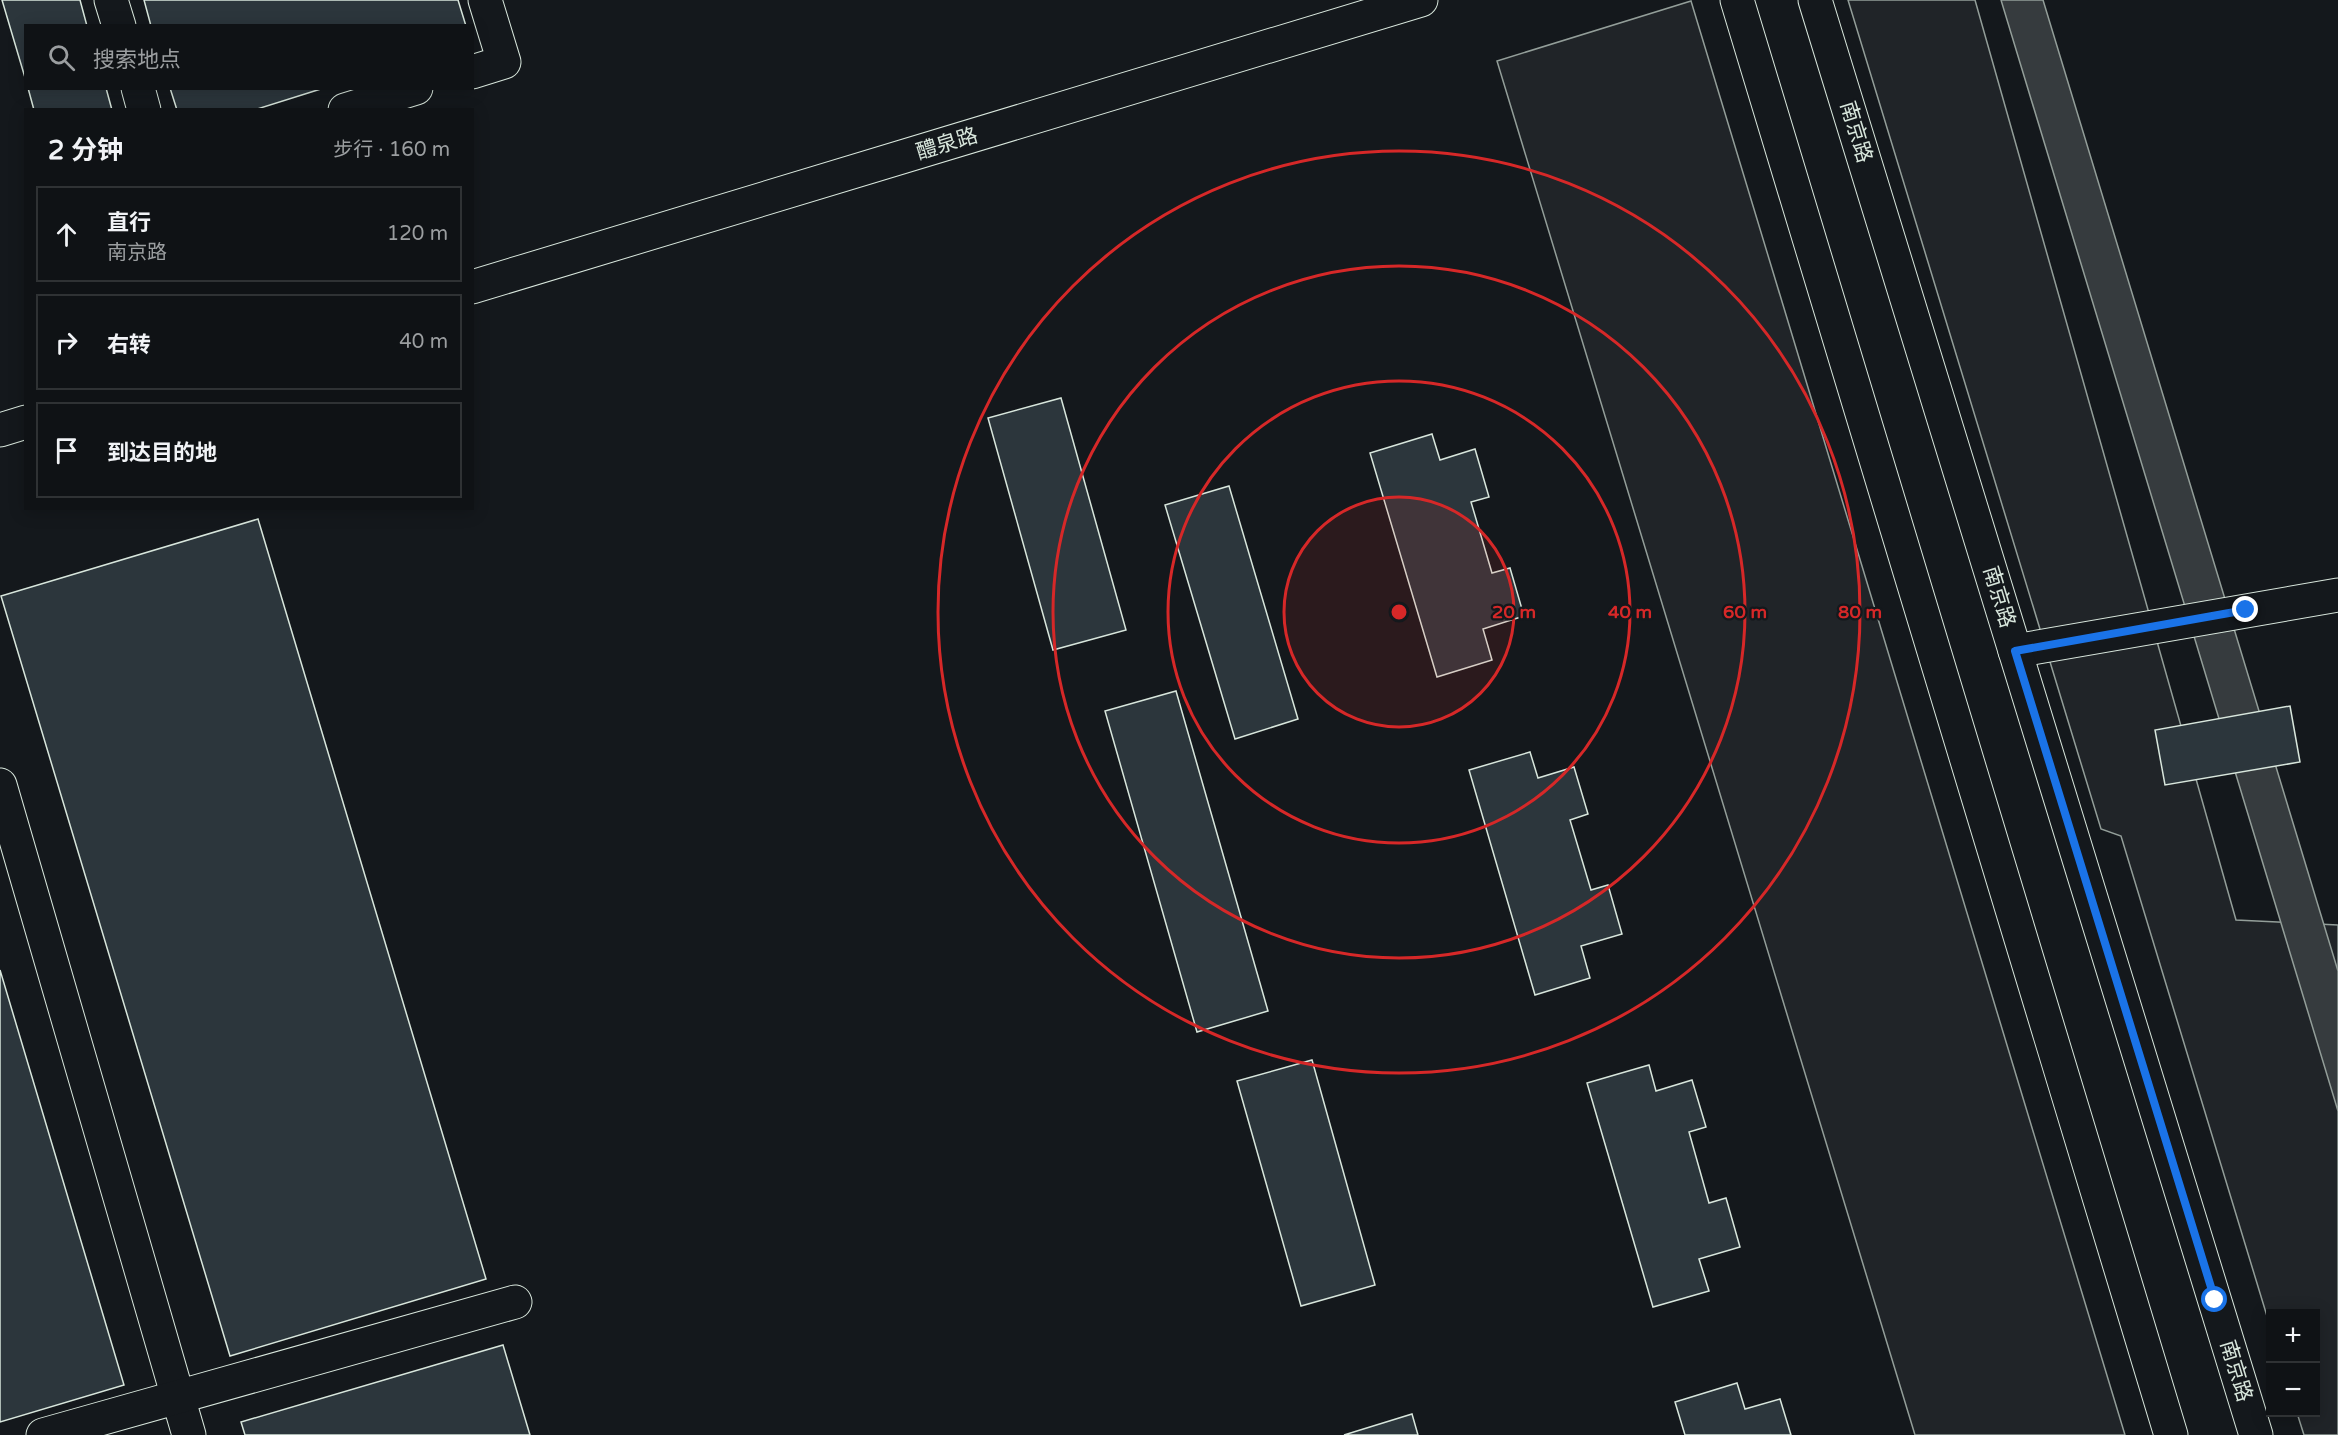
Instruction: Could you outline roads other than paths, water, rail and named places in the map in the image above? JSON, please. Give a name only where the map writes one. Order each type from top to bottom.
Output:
[{"type":"main road","points":[[111,0],[118,24]]},
{"type":"main road","points":[[474,71],[504,62],[485,0]]},
{"type":"main road","name":"醴泉路","points":[[474,286],[1421,0]]},
{"type":"main road","points":[[1737,0],[2171,1435]]},
{"type":"main road","name":"南京路","points":[[1815,0],[2256,1435]]},
{"type":"main road","points":[[139,90],[143,108]]},
{"type":"main road","points":[[351,108],[410,90]]},
{"type":"main road","points":[[0,430],[24,423]]},
{"type":"main road","points":[[2015,651],[2338,595]]},
{"type":"main road","points":[[0,785],[189,1435]]},
{"type":"main road","points":[[43,1435],[515,1302]]}]
